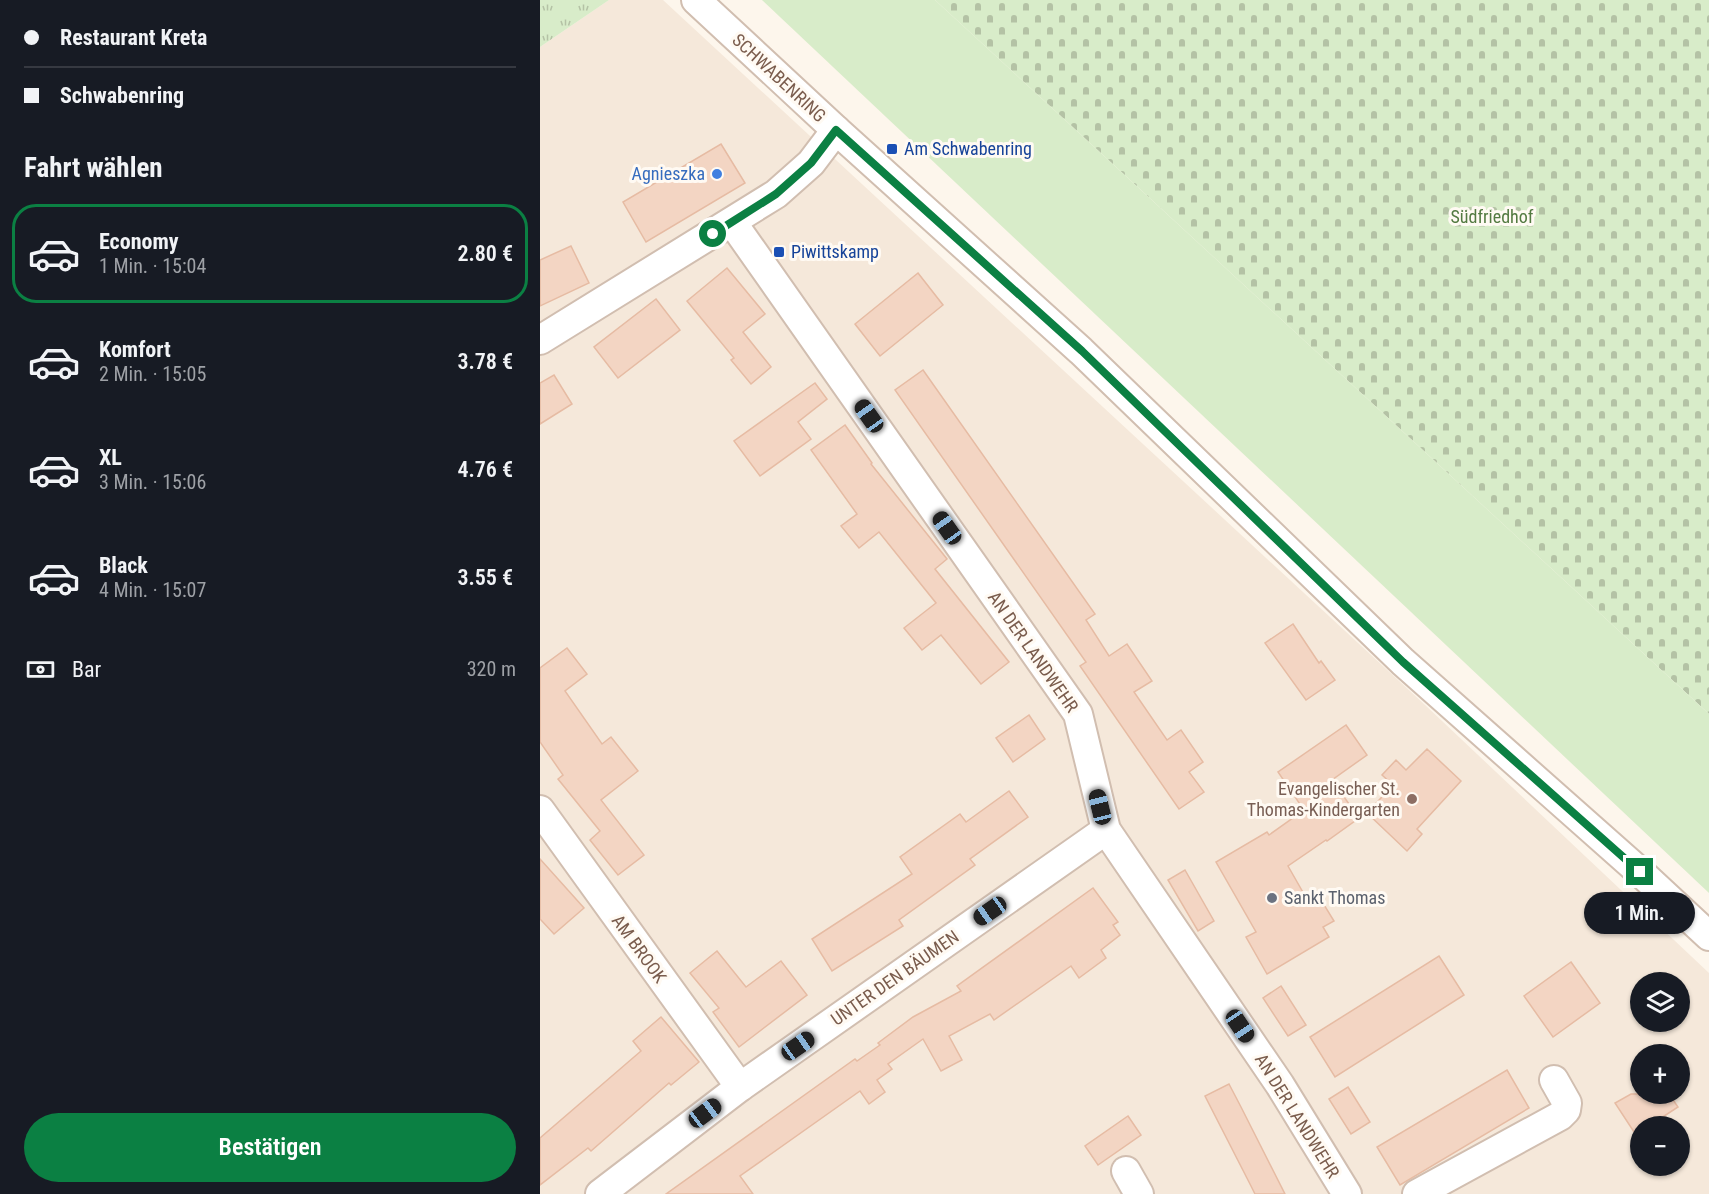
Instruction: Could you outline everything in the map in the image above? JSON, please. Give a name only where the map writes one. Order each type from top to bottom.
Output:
[{"type":"street","name":"SCHWABENRING","points":[[696,0],[836,130],[1082,351],[1403,662],[1709,936]]},
{"type":"street","points":[[540,340],[776,194],[811,163],[836,130]]},
{"type":"street","name":"AN DER LANDWEHR","points":[[732,222],[1078,714],[1106,830],[1280,1085],[1347,1194]]},
{"type":"street","name":"AM BROOK","points":[[540,810],[740,1087]]},
{"type":"street","name":"UNTER DEN BÄUMEN","points":[[600,1194],[740,1087],[1106,830]]},
{"type":"street","points":[[1417,1194],[1560,1116],[1566,1110],[1567,1103],[1554,1080]]},
{"type":"shaded area","points":[[609,0],[663,0],[1424,704],[1709,973],[1709,1194],[540,1194],[540,47]]},
{"type":"green space","points":[[540,0],[609,0],[540,47]]},
{"type":"green space","points":[[762,0],[935,0],[1709,714],[1709,893]]},
{"type":"green space","name":"Südfriedhof","points":[[935,0],[1709,0],[1709,714]]},
{"type":"building","points":[[721,144],[745,183],[646,242],[623,202]]},
{"type":"building","points":[[571,246],[589,283],[540,306],[540,260]]},
{"type":"building","points":[[727,268],[765,314],[743,332],[771,367],[751,384],[731,360],[734,358],[687,301]]},
{"type":"building","points":[[918,273],[943,305],[880,356],[855,324]]},
{"type":"building","points":[[656,299],[680,330],[618,378],[594,347]]},
{"type":"building","points":[[923,370],[1095,614],[1086,620],[1109,656],[1127,644],[1152,681],[1134,692],[1167,740],[1181,730],[1203,762],[1189,772],[1204,792],[1179,809],[1080,666],[1086,662],[895,390]]},
{"type":"building","points":[[554,375],[572,404],[540,424],[540,383]]},
{"type":"building","points":[[815,383],[827,399],[798,422],[811,439],[760,476],[734,441]]},
{"type":"building","points":[[845,425],[871,464],[947,559],[935,569],[1009,662],[981,684],[941,635],[922,650],[904,628],[936,603],[879,532],[859,548],[841,526],[857,514],[811,450]]},
{"type":"building","points":[[1293,624],[1319,663],[1321,661],[1335,680],[1306,700],[1265,643]]},
{"type":"building","points":[[567,648],[587,674],[565,691],[602,744],[611,737],[638,771],[601,800],[644,855],[618,875],[590,840],[600,831],[558,779],[563,775],[540,742],[540,668]]},
{"type":"building","points":[[1029,715],[1045,739],[1013,762],[996,738]]},
{"type":"building","points":[[1346,725],[1367,755],[1332,780],[1359,818],[1288,866],[1308,901],[1318,895],[1334,921],[1323,927],[1329,937],[1267,974],[1246,937],[1256,932],[1216,862],[1267,832],[1269,835],[1304,810],[1278,772]]},
{"type":"building","name":"Evangelischer St. Thomas-Kindergarten","points":[[1427,749],[1461,781],[1417,829],[1422,834],[1407,851],[1367,813],[1393,785],[1382,775],[1396,760],[1406,770]]},
{"type":"building","points":[[1009,791],[1028,817],[970,859],[975,865],[899,920],[903,926],[832,971],[812,939],[912,874],[900,857],[960,814],[966,822]]},
{"type":"building","points":[[540,859],[584,908],[554,934],[540,919]]},
{"type":"building","points":[[1185,870],[1214,921],[1198,931],[1168,880]]},
{"type":"building","points":[[1093,888],[1118,922],[1113,925],[1120,935],[1101,950],[1106,958],[1079,978],[1071,966],[994,1020],[990,1014],[949,1036],[962,1060],[941,1071],[923,1039],[888,1064],[892,1069],[877,1080],[885,1092],[869,1104],[860,1091],[740,1176],[753,1194],[666,1194],[855,1059],[857,1061],[880,1045],[878,1043],[913,1017],[961,991],[957,986]]},
{"type":"building","points":[[717,951],[746,987],[781,961],[807,995],[739,1047],[713,1012],[719,1008],[690,973]]},
{"type":"building","points":[[1439,956],[1464,995],[1335,1077],[1310,1037]]},
{"type":"building","points":[[1571,962],[1600,1003],[1553,1037],[1524,996]]},
{"type":"building","points":[[1281,986],[1306,1025],[1288,1036],[1263,998]]},
{"type":"building","points":[[661,1017],[699,1062],[671,1085],[669,1083],[591,1151],[588,1148],[540,1185],[540,1138],[641,1051],[633,1041]]},
{"type":"building","points":[[1507,1070],[1529,1108],[1400,1185],[1377,1147]]},
{"type":"building","points":[[1229,1084],[1285,1194],[1255,1194],[1205,1096]]},
{"type":"building","points":[[1348,1087],[1370,1122],[1351,1134],[1329,1099]]},
{"type":"building","points":[[1630,1095],[1630,1104],[1676,1104],[1678,1107],[1664,1116],[1630,1116],[1630,1126],[1615,1103]]},
{"type":"building","points":[[1128,1116],[1141,1135],[1098,1165],[1085,1146]]},
{"type":"place","name":"Am Schwabenring","points":[[892,149]]},
{"type":"place","name":"Agnieszka","points":[[717,174]]},
{"type":"place","name":"Piwittskamp","points":[[779,252]]},
{"type":"place","name":"Evangelischer St. Thomas-Kindergarten","points":[[1412,799]]},
{"type":"place","name":"Sankt Thomas","points":[[1272,898]]},
{"type":"route","points":[[713,234],[776,194],[811,163],[836,130],[1082,351],[1403,662],[1640,872]]}]
